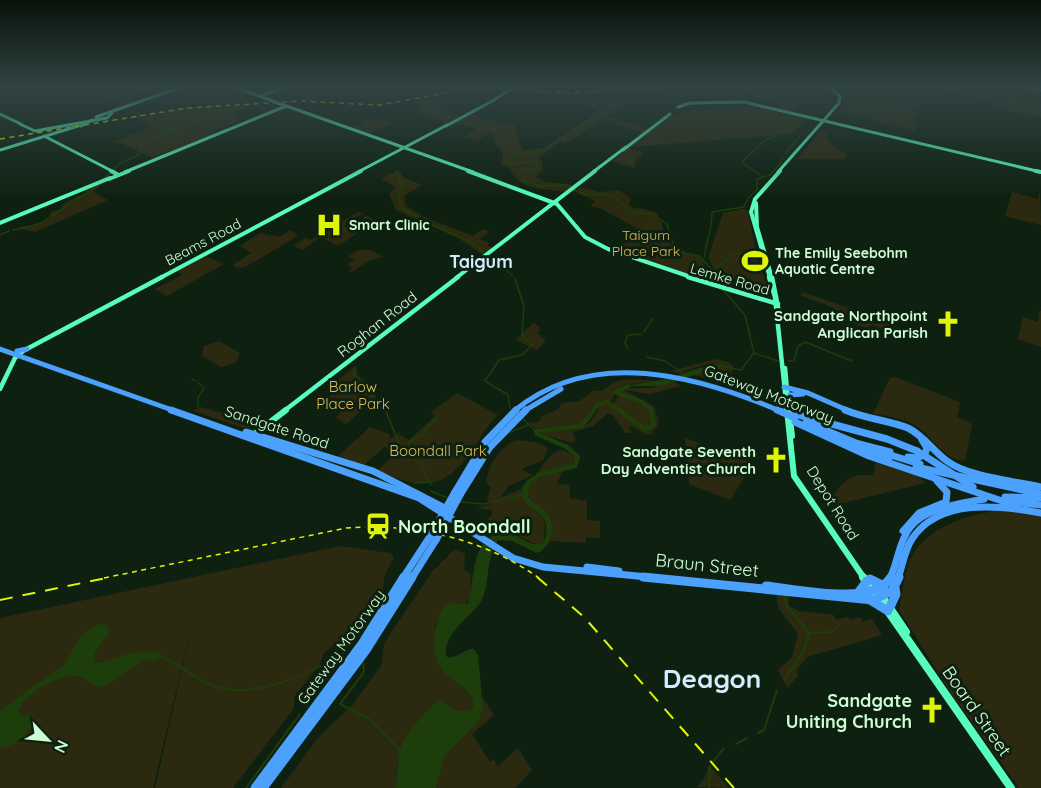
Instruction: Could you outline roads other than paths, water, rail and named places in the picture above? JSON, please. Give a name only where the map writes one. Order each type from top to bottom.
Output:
[{"type":"highway","name":"Sandgate Road","points":[[0,347],[255,433],[419,498],[497,545],[532,563]]},
{"type":"highway","name":"Gateway Motorway","points":[[263,788],[366,650],[432,539],[478,452],[496,428],[516,410],[541,394],[565,383],[597,375],[628,372],[667,374],[733,392],[782,413]]},
{"type":"highway","name":"Gateway Motorway","points":[[457,493],[498,434],[517,416],[541,399],[590,380],[624,375],[693,381],[782,413]]},
{"type":"highway","points":[[788,389],[860,419],[908,431],[923,441],[927,451],[922,457],[915,459],[858,444]]},
{"type":"highway","points":[[788,389],[864,418],[911,429],[946,461],[960,469],[1041,488]]},
{"type":"highway","points":[[782,413],[861,453],[926,474],[988,498],[1041,512]]},
{"type":"highway","points":[[795,419],[886,438],[917,450],[973,487],[1005,500],[1041,505]]},
{"type":"highway","name":"Gateway Motorway","points":[[795,419],[858,444],[926,466],[1041,488]]},
{"type":"highway","name":"Gateway Motorway","points":[[795,419],[863,449],[916,467],[1041,496]]},
{"type":"highway","points":[[878,594],[891,578],[903,530],[917,515],[948,500],[944,487],[926,474]]},
{"type":"highway","points":[[1005,497],[1041,496]]},
{"type":"highway","points":[[903,537],[911,526],[926,516],[984,499]]},
{"type":"highway","points":[[857,596],[868,580],[889,609],[897,594],[895,588],[909,543],[920,528],[931,520],[950,513],[981,508],[1018,508],[1041,512]]},
{"type":"highway","name":"Gateway Motorway","points":[[255,788],[362,644],[432,539]]},
{"type":"highway","name":"Braun Street","points":[[532,563],[857,596]]},
{"type":"highway","points":[[857,596],[878,594],[895,588]]},
{"type":"main road","points":[[19,124],[34,131],[73,124]]},
{"type":"main road","points":[[0,150],[84,124]]},
{"type":"main road","points":[[0,223],[244,124]]},
{"type":"main road","points":[[336,124],[553,203]]},
{"type":"main road","name":"Beams Road","points":[[21,355],[449,124]]},
{"type":"main road","name":"Roghan Road","points":[[255,433],[482,261],[657,124]]},
{"type":"main road","points":[[774,303],[757,238],[752,206],[824,124]]},
{"type":"main road","points":[[834,124],[1041,172]]},
{"type":"main road","points":[[45,137],[80,126]]},
{"type":"main road","points":[[45,137],[116,174]]},
{"type":"main road","points":[[774,303],[769,256],[756,214],[756,203],[808,140]]},
{"type":"main road","points":[[965,154],[976,155]]},
{"type":"main road","points":[[971,156],[974,160]]},
{"type":"main road","name":"Lemke Road","points":[[553,203],[569,213],[579,231],[592,241],[712,284],[774,303]]},
{"type":"main road","name":"Depot Road","points":[[774,303],[788,389],[797,476],[868,580]]},
{"type":"main road","name":"Depot Road","points":[[774,303],[788,389]]},
{"type":"main road","points":[[0,389],[21,355]]},
{"type":"main road","name":"Board Street","points":[[878,594],[1011,788]]},
{"type":"waterway","points":[[158,124],[166,128],[161,135]]},
{"type":"waterway","points":[[173,130],[190,124]]},
{"type":"waterway","points":[[366,124],[365,129],[369,133]]},
{"type":"waterway","points":[[475,124],[497,130],[498,137],[508,144],[513,153]]},
{"type":"waterway","points":[[516,154],[545,150],[584,124]]},
{"type":"waterway","points":[[760,175],[742,162],[764,141],[782,132],[787,124]]},
{"type":"waterway","points":[[161,135],[173,130]]},
{"type":"waterway","points":[[173,130],[186,134]]},
{"type":"waterway","points":[[641,130],[652,134]]},
{"type":"waterway","points":[[114,170],[119,164],[140,154],[141,146],[161,135]]},
{"type":"waterway","points":[[785,154],[800,136]]},
{"type":"waterway","points":[[514,154],[507,164],[537,161],[536,170],[525,168],[519,173],[525,182],[542,186],[563,185],[584,194],[607,195],[614,197],[631,212],[653,214],[667,224],[673,244],[684,253],[699,256],[713,271]]},
{"type":"waterway","points":[[704,258],[712,212],[744,207],[748,198],[757,190],[757,179],[770,175],[780,164],[782,158]]},
{"type":"waterway","points":[[397,171],[400,175],[398,181],[403,184],[398,195],[401,207],[424,221]]},
{"type":"waterway","points":[[102,180],[110,173]]},
{"type":"waterway","points":[[13,230],[46,220],[97,185]]},
{"type":"waterway","points":[[335,231],[356,230],[374,221]]},
{"type":"waterway","points":[[425,222],[471,242],[485,253]]},
{"type":"waterway","points":[[0,235],[9,231]]},
{"type":"waterway","points":[[713,271],[732,255],[740,253]]},
{"type":"waterway","points":[[489,256],[512,275]]},
{"type":"waterway","points":[[713,271],[718,276],[717,283]]},
{"type":"waterway","points":[[510,408],[508,395],[485,381],[499,360],[522,355],[532,345],[522,335],[524,306],[515,279]]},
{"type":"waterway","points":[[722,289],[745,315],[754,353]]},
{"type":"waterway","points":[[644,332],[653,318]]},
{"type":"waterway","points":[[627,348],[625,342],[628,335],[642,334]]},
{"type":"waterway","points":[[789,361],[794,360],[798,346],[805,342],[852,361]]},
{"type":"waterway","points":[[720,366],[741,370],[754,353]]},
{"type":"waterway","points":[[754,353],[778,361]]},
{"type":"waterway","points":[[647,357],[665,361],[683,373]]},
{"type":"waterway","points":[[354,368],[355,379],[366,387],[375,402],[385,409],[402,451],[421,464],[430,482]]},
{"type":"waterway","points":[[198,383],[204,388],[198,398],[198,407]]},
{"type":"waterway","points":[[629,386],[615,392],[642,402],[651,410]]},
{"type":"waterway","points":[[593,411],[598,405],[607,402],[621,411]]},
{"type":"waterway","points":[[538,475],[575,466],[578,457],[567,447],[537,434],[536,431],[582,426],[594,410]]},
{"type":"waterway","points":[[619,410],[645,429],[654,425],[651,410]]},
{"type":"waterway","points":[[411,455],[409,442],[422,435],[437,416]]},
{"type":"waterway","points":[[522,418],[536,431]]},
{"type":"waterway","points":[[508,433],[528,425]]},
{"type":"waterway","points":[[484,427],[488,426]]},
{"type":"waterway","points":[[306,454],[344,468]]},
{"type":"waterway","points":[[362,475],[392,484]]},
{"type":"waterway","points":[[413,483],[430,482]]},
{"type":"waterway","points":[[431,491],[450,499]]},
{"type":"waterway","points":[[460,502],[484,504],[524,494]]},
{"type":"waterway","points":[[784,596],[787,606],[809,633]]},
{"type":"waterway","points":[[809,633],[831,632],[838,627]]},
{"type":"waterway","points":[[785,679],[804,650],[809,633]]},
{"type":"waterway","points":[[161,656],[214,686],[230,690],[246,690],[300,676],[346,652]]},
{"type":"waterway","points":[[363,663],[364,672],[340,704],[369,719],[400,750]]},
{"type":"waterway","points":[[758,733],[764,730],[777,690]]},
{"type":"waterway","points":[[246,788],[300,714]]},
{"type":"waterway","points":[[736,744],[747,738]]},
{"type":"waterway","points":[[713,762],[724,748]]},
{"type":"waterway","points":[[709,788],[710,766]]},
{"type":"railway","points":[[0,139],[92,124]]},
{"type":"railway","points":[[104,578],[346,528],[372,527],[422,531],[471,543],[517,564],[539,578]]},
{"type":"railway","points":[[0,600],[111,577]]},
{"type":"railway","points":[[537,577],[584,617],[734,788]]},
{"type":"place","name":"Smart Clinic","points":[[329,225]]},
{"type":"place","name":"The Emily Seebohm Aquatic Centre","points":[[755,261]]},
{"type":"place","name":"Sandgate Northpoint Anglican Parish","points":[[948,324]]},
{"type":"place","name":"Sandgate Seventh Day Adventist Church","points":[[776,460]]},
{"type":"place","name":"North Boondall","points":[[378,526]]},
{"type":"place","name":"Sandgate Uniting Church","points":[[932,710]]},
{"type":"district","name":"Taigum","points":[[481,261]]},
{"type":"district","name":"Deagon","points":[[712,678]]},
{"type":"park label","name":"Taigum Place Park","points":[[646,244]]},
{"type":"park label","name":"Barlow Place Park","points":[[353,394]]},
{"type":"park label","name":"Boondall Park","points":[[438,450]]}]
